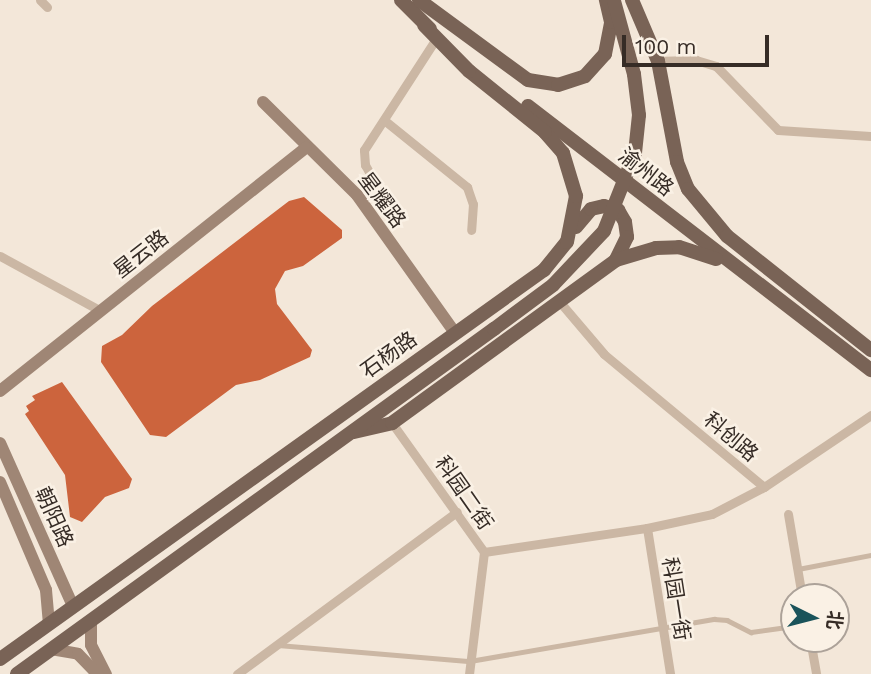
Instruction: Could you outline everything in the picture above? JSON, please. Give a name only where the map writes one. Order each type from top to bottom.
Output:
[{"type":"main road","name":"渝州路","points":[[401,0],[424,25],[871,370]]},
{"type":"main road","points":[[419,0],[502,64],[528,80],[551,85],[585,76],[601,60],[610,40],[606,0]]},
{"type":"main road","name":"石杨路","points":[[17,674],[494,329],[581,260],[604,231],[635,153],[639,115],[634,74],[613,0]]},
{"type":"main road","name":"渝州路","points":[[632,0],[658,61],[677,162],[694,197],[727,236],[871,350]]},
{"type":"main road","name":"石杨路","points":[[0,659],[544,270],[567,242],[576,196],[563,153],[424,25]]},
{"type":"main road","points":[[567,242],[585,214],[610,207],[622,215],[627,229],[625,244],[615,260]]},
{"type":"main road","points":[[345,435],[392,424],[615,260],[656,248],[679,247],[705,254],[743,272]]},
{"type":"street","points":[[379,190],[365,164],[364,150],[437,37]]},
{"type":"street","points":[[658,61],[696,60],[716,66],[778,131],[871,136]]},
{"type":"street","name":"星耀路","points":[[263,102],[306,148],[352,189],[455,333]]},
{"type":"street","points":[[384,120],[467,187],[473,204],[471,230]]},
{"type":"street","name":"星云路","points":[[0,391],[306,148]]},
{"type":"street","points":[[0,256],[101,311]]},
{"type":"street","name":"科创路","points":[[484,552],[647,528],[712,514],[764,487],[604,354],[558,300]]},
{"type":"street","points":[[764,487],[871,415]]},
{"type":"street","name":"科园二街","points":[[392,424],[484,552],[469,674]]},
{"type":"street","name":"朝阳路","points":[[0,443],[73,606]]},
{"type":"street","name":"朝阳路","points":[[0,482],[46,590],[49,624]]},
{"type":"street","points":[[237,674],[457,512]]},
{"type":"street","points":[[788,514],[800,583]]},
{"type":"street","name":"科园一街","points":[[647,528],[670,674]]},
{"type":"street","points":[[29,551],[40,555],[45,545]]},
{"type":"street","points":[[91,620],[91,645],[106,674]]},
{"type":"street","points":[[51,649],[78,654],[97,674]]},
{"type":"street","points":[[812,653],[816,674]]},
{"type":"lane","points":[[797,569],[871,555]]},
{"type":"lane","points":[[276,645],[470,661],[714,619],[727,620],[751,632],[780,628]]},
{"type":"building","points":[[304,197],[342,230],[342,238],[303,266],[285,271],[275,289],[277,304],[312,350],[310,357],[260,380],[236,385],[166,437],[150,435],[101,362],[102,346],[122,335],[152,306],[289,201]]},
{"type":"building","points":[[62,382],[132,479],[129,488],[105,497],[82,522],[70,517],[65,475],[25,414],[29,411],[26,406],[35,400],[32,396]]}]
